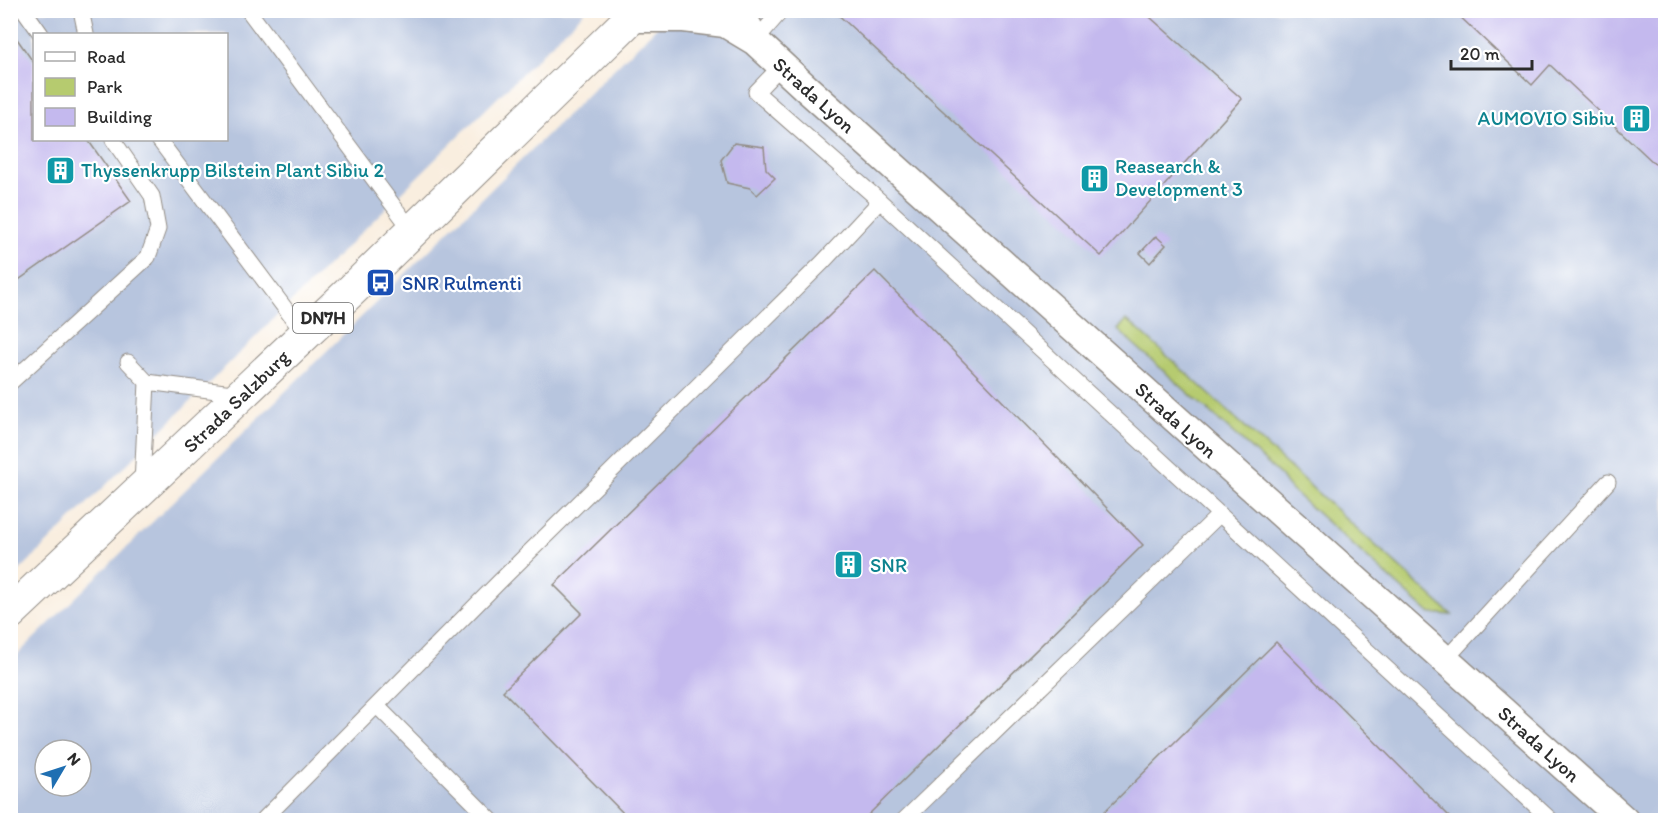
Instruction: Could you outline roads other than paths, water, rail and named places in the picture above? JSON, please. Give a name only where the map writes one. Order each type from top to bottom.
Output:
[{"type":"main road","name":"Strada Salzburg","points":[[10,613],[413,232],[635,14]]},
{"type":"street","name":"Strada Lyon","points":[[739,10],[755,41],[781,66],[1624,820]]},
{"type":"street","points":[[635,14],[725,24],[755,41]]},
{"type":"lane","points":[[24,10],[40,33]]},
{"type":"lane","points":[[81,10],[86,33]]},
{"type":"lane","points":[[248,10],[413,232]]},
{"type":"lane","points":[[755,41],[782,10]]},
{"type":"lane","points":[[781,66],[756,92],[880,201],[1551,820]]},
{"type":"lane","points":[[10,383],[148,257],[158,229],[152,196],[114,141]]},
{"type":"lane","points":[[160,141],[305,335]]},
{"type":"lane","points":[[263,820],[498,583],[822,263],[880,201]]},
{"type":"lane","points":[[128,362],[147,382],[243,394]]},
{"type":"lane","points":[[141,491],[147,382]]},
{"type":"lane","points":[[1445,660],[1608,482]]},
{"type":"lane","points":[[904,820],[1220,514]]},
{"type":"lane","points":[[377,706],[491,820]]},
{"type":"place","name":"AUMOVIO Sibiu","points":[[1636,118]]},
{"type":"place","name":"Thyssenkrupp Bilstein Plant Sibiu 2","points":[[60,170]]},
{"type":"place","name":"Reasearch & Development 3","points":[[1094,178]]},
{"type":"place","name":"SNR Rulmenti","points":[[381,283]]},
{"type":"place","name":"SNR","points":[[849,565]]}]
